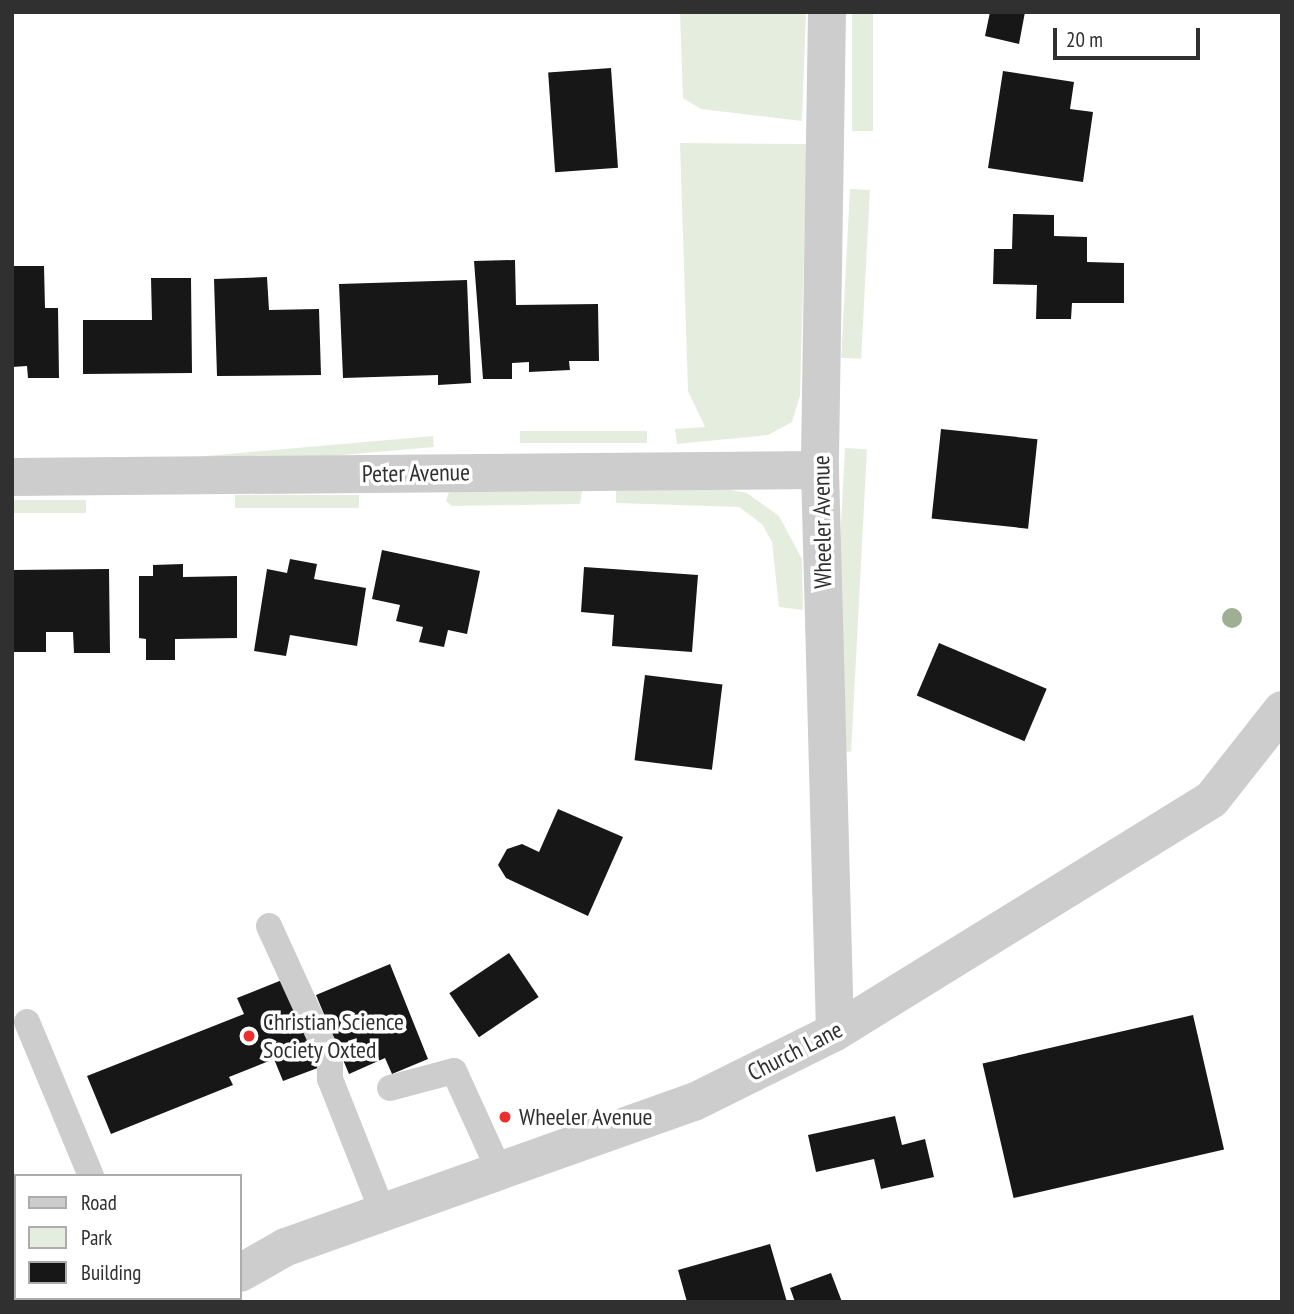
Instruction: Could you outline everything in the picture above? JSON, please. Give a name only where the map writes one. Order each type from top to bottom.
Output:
[{"type":"street","name":"Wheeler Avenue","points":[[827,12],[820,470],[835,1032]]},
{"type":"street","name":"Peter Avenue","points":[[12,477],[820,470]]},
{"type":"street","name":"Church Lane","points":[[242,1272],[286,1247],[694,1102],[835,1032],[1212,799],[1282,710]]},
{"type":"lane","points":[[269,926],[330,1060],[330,1079],[383,1213]]},
{"type":"lane","points":[[27,1022],[91,1174]]},
{"type":"lane","points":[[390,1088],[454,1071],[500,1172]]},
{"type":"green space","points":[[680,12],[806,12],[802,121],[701,109],[683,98]]},
{"type":"green space","points":[[852,12],[873,12],[873,131],[852,131]]},
{"type":"green space","points":[[680,143],[807,144],[800,396],[792,422],[768,435],[677,444],[675,429],[705,427],[688,391]]},
{"type":"green space","points":[[850,189],[870,190],[861,359],[841,358]]},
{"type":"green space","points":[[520,431],[647,431],[647,443],[520,443]]},
{"type":"green space","points":[[433,436],[434,447],[204,467],[203,456]]},
{"type":"green space","points":[[845,448],[867,449],[851,752],[829,751]]},
{"type":"green space","points":[[709,486],[747,493],[779,516],[802,559],[803,610],[779,607],[772,542],[762,524],[739,507],[616,503],[616,489]]},
{"type":"green space","points":[[582,491],[580,504],[452,506],[446,501],[449,492]]},
{"type":"green space","points":[[235,495],[359,495],[359,508],[235,508]]},
{"type":"green space","points":[[12,500],[86,500],[86,513],[12,513]]},
{"type":"building","points":[[990,12],[1025,12],[1019,44],[985,36]]},
{"type":"building","points":[[611,68],[618,168],[555,172],[548,72]]},
{"type":"building","points":[[1003,71],[1074,82],[1070,109],[1093,112],[1083,182],[988,168]]},
{"type":"building","points":[[1013,214],[1054,215],[1054,236],[1087,237],[1087,262],[1124,263],[1124,303],[1072,303],[1071,319],[1036,319],[1037,285],[993,284],[994,249],[1012,249]]},
{"type":"building","points":[[515,260],[516,305],[598,304],[599,361],[569,361],[570,370],[529,372],[529,362],[512,363],[512,379],[483,379],[474,261]]},
{"type":"building","points":[[12,266],[44,266],[45,308],[58,308],[59,378],[28,378],[27,366],[12,367]]},
{"type":"building","points":[[267,277],[269,310],[319,309],[321,375],[217,376],[214,279]]},
{"type":"building","points":[[151,278],[191,278],[192,373],[83,374],[83,320],[152,320]]},
{"type":"building","points":[[467,280],[471,383],[438,385],[438,375],[343,378],[339,284]]},
{"type":"building","points":[[941,429],[1037,439],[1028,529],[932,519]]},
{"type":"building","points":[[382,550],[480,571],[467,634],[448,630],[444,647],[419,642],[423,627],[396,621],[400,605],[372,599]]},
{"type":"building","points":[[290,559],[317,564],[314,579],[366,588],[357,646],[290,635],[286,656],[254,651],[267,569],[287,573]]},
{"type":"building","points":[[183,564],[183,577],[237,576],[237,638],[175,639],[175,660],[146,660],[146,639],[139,638],[139,576],[153,576],[153,565]]},
{"type":"building","points":[[584,567],[698,575],[692,652],[612,646],[614,615],[581,612]]},
{"type":"building","points":[[109,569],[110,653],[74,653],[73,632],[46,632],[46,652],[14,652],[12,570]]},
{"type":"building","points":[[939,643],[1047,689],[1024,741],[917,695]]},
{"type":"building","points":[[645,675],[722,685],[712,770],[635,760]]},
{"type":"building","points":[[558,809],[623,837],[588,916],[506,878],[498,865],[507,849],[522,844],[539,852]]},
{"type":"building","points":[[509,953],[539,997],[479,1037],[449,993]]},
{"type":"building","points":[[390,964],[428,1059],[392,1074],[385,1058],[349,1074],[316,995]]},
{"type":"building","name":"Christian Science Society Oxted","points":[[287,978],[323,1066],[283,1081],[274,1059],[229,1077],[233,1085],[111,1134],[87,1076],[244,1014],[237,998]]},
{"type":"building","points":[[1193,1015],[1224,1149],[1014,1198],[983,1064]]},
{"type":"building","points":[[895,1116],[902,1145],[925,1139],[934,1177],[881,1189],[874,1159],[816,1172],[808,1135]]},
{"type":"building","points":[[770,1244],[787,1302],[687,1302],[678,1270]]},
{"type":"building","points":[[831,1273],[842,1302],[795,1302],[790,1288]]},
{"type":"place","name":"Christian Science Society Oxted","points":[[249,1036]]},
{"type":"place","name":"Wheeler Avenue","points":[[505,1117]]}]
